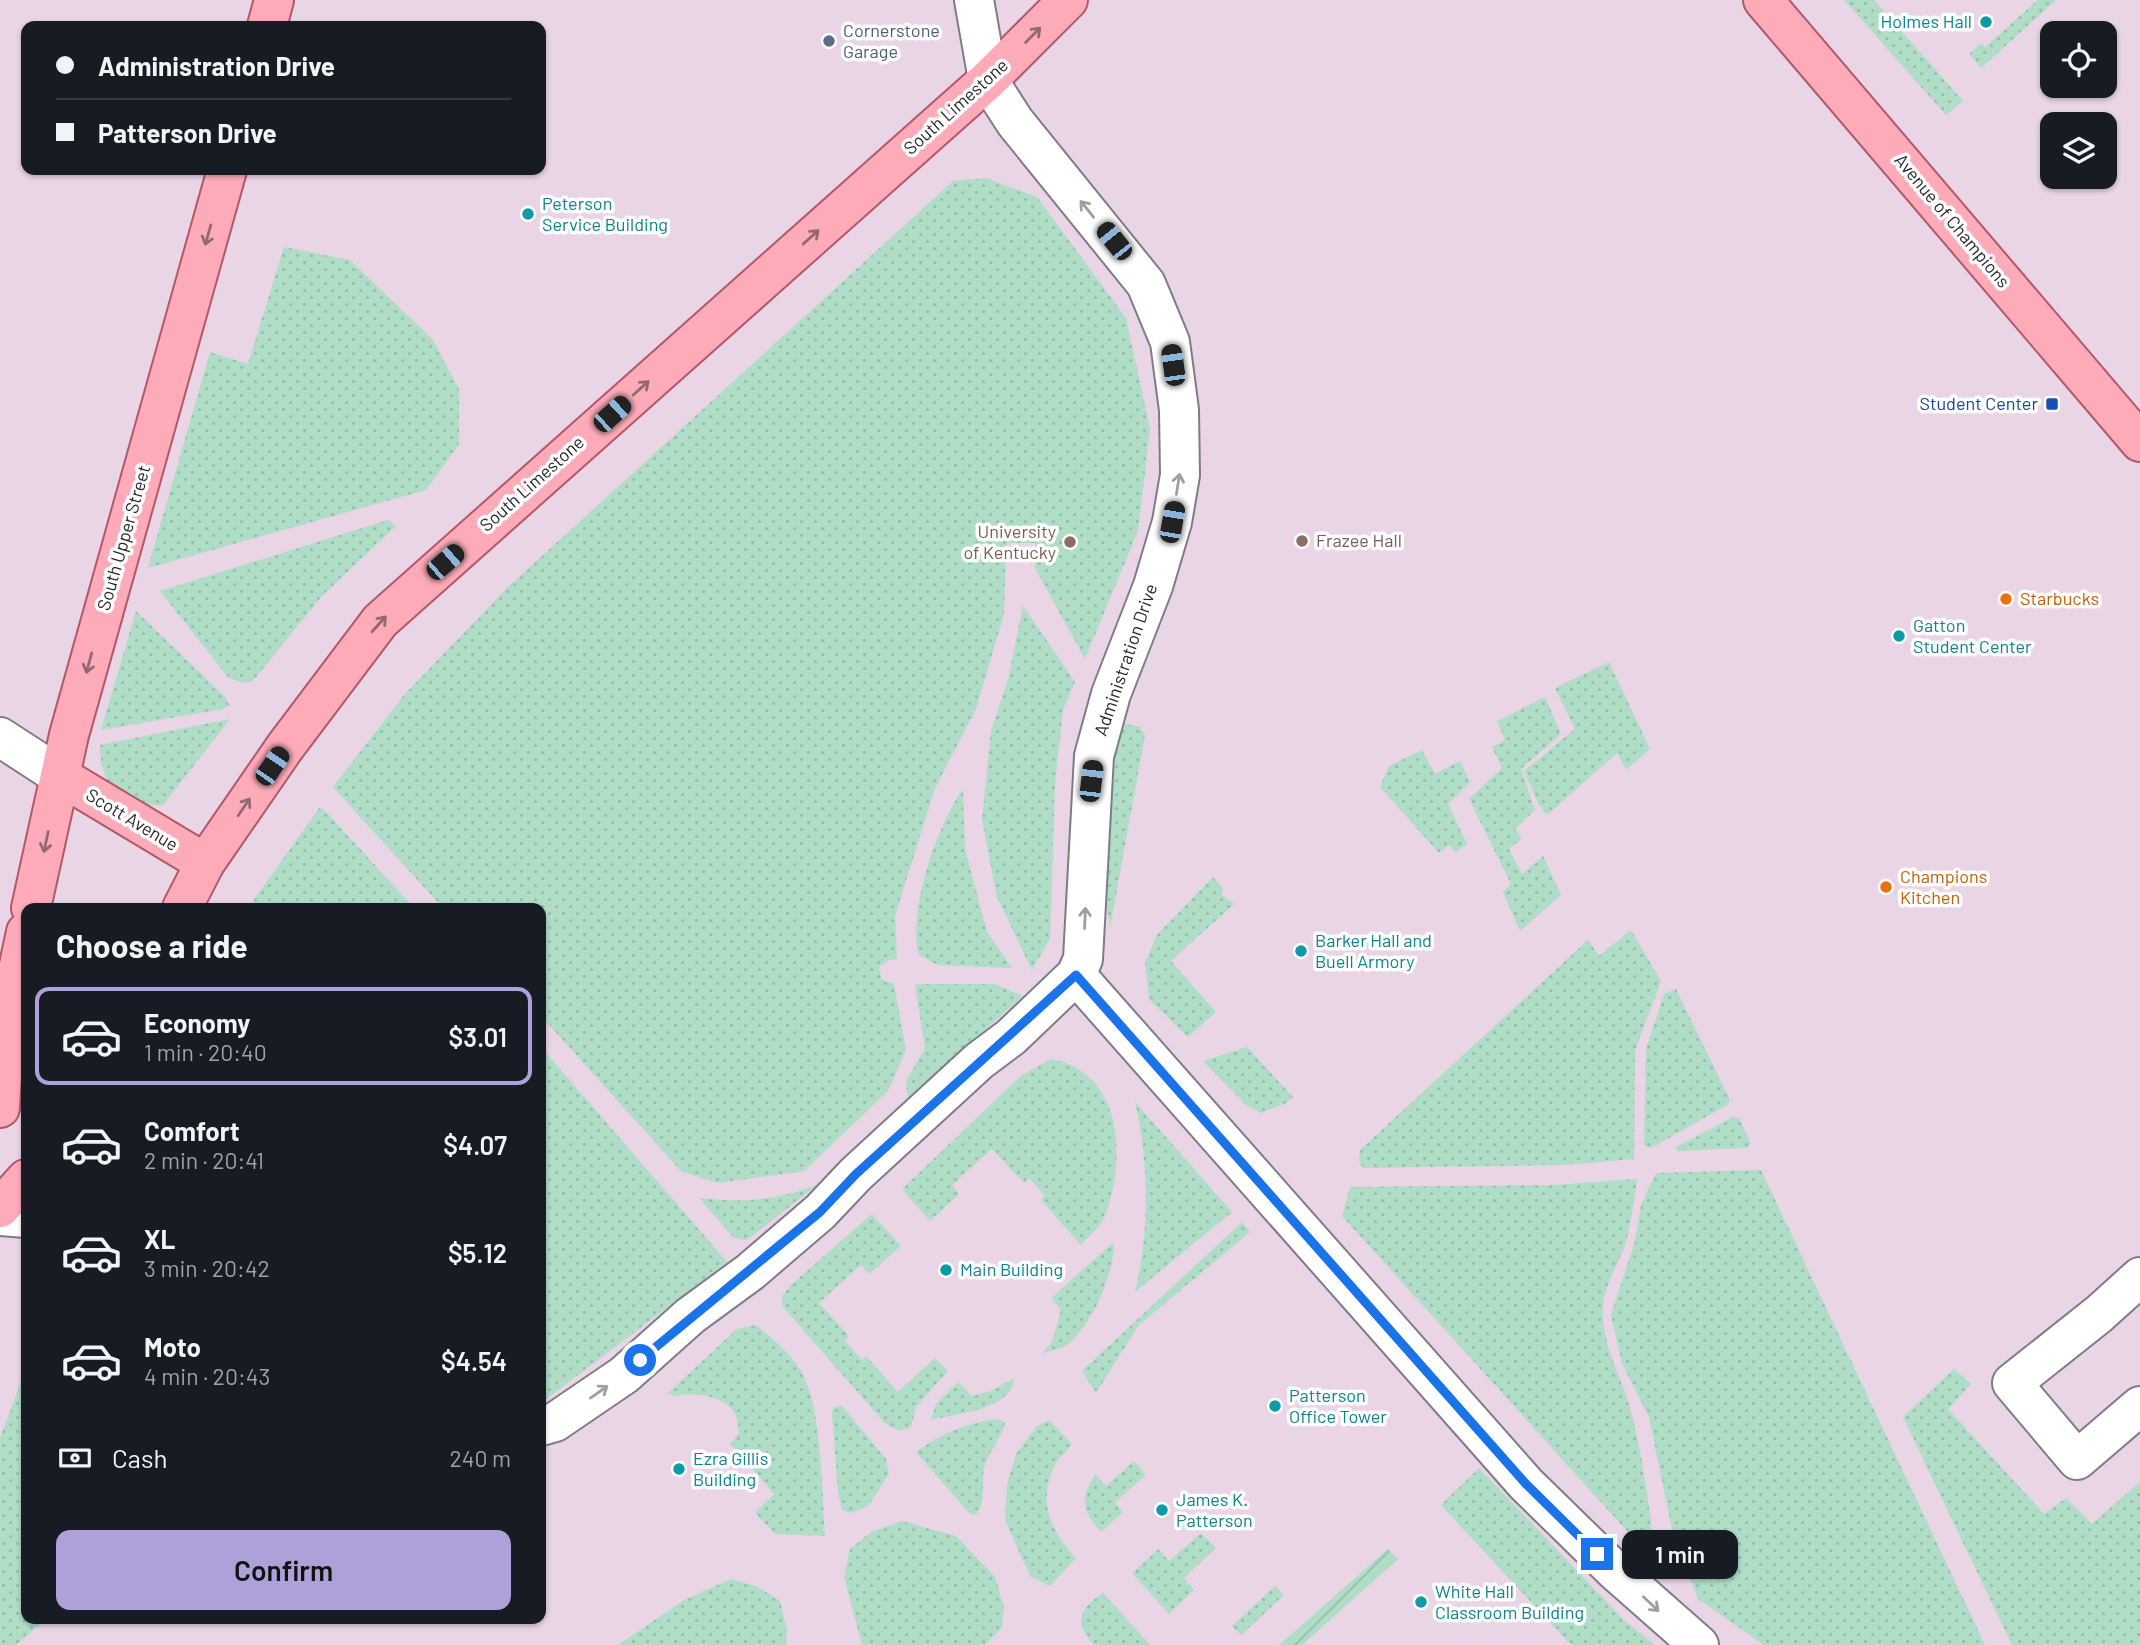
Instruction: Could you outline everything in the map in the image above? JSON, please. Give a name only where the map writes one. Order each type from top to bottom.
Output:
[{"type":"main road","points":[[268,21],[274,0]]},
{"type":"main road","name":"South Limestone","points":[[184,903],[205,863],[285,747],[380,621],[988,80],[1068,0]]},
{"type":"main road","name":"Avenue of Champions","points":[[1763,0],[2140,442]]},
{"type":"main road","name":"South Upper Street","points":[[32,903],[60,776],[226,175]]},
{"type":"main road","name":"Scott Avenue","points":[[60,776],[205,863]]},
{"type":"main road","points":[[0,1108],[2,1029],[21,952]]},
{"type":"main road","points":[[0,1208],[21,1185]]},
{"type":"street","points":[[974,0],[988,80]]},
{"type":"street","name":"Administration Drive","points":[[988,80],[1015,122],[1146,284],[1170,342],[1179,410],[1180,475],[1172,522],[1153,586],[1111,694],[1094,756],[1083,959],[1076,975]]},
{"type":"street","points":[[0,737],[60,776]]},
{"type":"street","points":[[546,1425],[555,1422],[624,1375],[690,1316],[750,1272],[1076,975],[1526,1484],[1615,1572],[1699,1645]]},
{"type":"street","points":[[0,1216],[21,1218]]},
{"type":"street","points":[[2140,1277],[2012,1383],[2077,1460],[2140,1406]]},
{"type":"shaded area","name":"University of Kentucky","points":[[0,0],[2140,0],[2140,1645],[0,1645]]},
{"type":"green space","points":[[1844,0],[1874,0],[1963,101],[1946,115]]},
{"type":"green space","points":[[2038,0],[2056,0],[1981,68],[1969,54],[1982,43],[1985,47]]},
{"type":"green space","points":[[986,178],[1037,197],[1126,318],[1150,429],[1138,531],[1085,659],[1035,568],[1035,543],[1006,543],[1004,614],[976,709],[935,788],[895,916],[897,959],[889,960],[879,967],[882,980],[894,984],[906,1050],[888,1091],[804,1171],[717,1183],[681,1171],[546,1022],[546,903],[438,903],[333,787],[404,695],[507,588],[953,181]]},
{"type":"green space","points":[[284,247],[350,260],[433,340],[459,389],[459,444],[426,490],[148,568],[210,352],[248,364]]},
{"type":"green space","points":[[388,520],[396,526],[321,597],[253,681],[242,683],[228,677],[160,591]]},
{"type":"green space","points":[[1023,606],[1075,682],[1063,710],[1055,784],[1050,939],[1032,970],[997,897],[982,820],[991,731],[1008,680]]},
{"type":"green space","points":[[136,611],[225,697],[229,705],[223,709],[101,730]]},
{"type":"green space","points":[[1609,662],[1650,749],[1626,770],[1617,753],[1547,815],[1539,805],[1524,771],[1575,729],[1555,688]]},
{"type":"green space","points":[[1545,697],[1561,734],[1521,769],[1535,810],[1515,829],[1522,838],[1509,849],[1522,874],[1543,856],[1561,895],[1520,931],[1503,892],[1511,884],[1469,799],[1502,768],[1492,747],[1505,740],[1497,721]]},
{"type":"green space","points":[[230,719],[163,805],[149,805],[125,798],[109,783],[101,760],[100,745]]},
{"type":"green space","points":[[1119,722],[1140,727],[1145,735],[1110,928],[1102,870],[1101,811]]},
{"type":"green space","points":[[1422,750],[1435,774],[1460,761],[1470,782],[1448,804],[1467,844],[1456,852],[1449,845],[1439,853],[1380,787],[1389,766]]},
{"type":"green space","points":[[963,789],[965,849],[987,932],[1012,968],[938,965],[919,955],[917,915],[927,869],[943,825]]},
{"type":"green space","points":[[320,807],[409,903],[252,903]]},
{"type":"green space","points":[[1213,877],[1223,889],[1222,895],[1234,904],[1171,961],[1216,1012],[1188,1037],[1149,999],[1145,963],[1157,935]]},
{"type":"green space","points":[[1631,930],[1661,981],[1635,1051],[1634,1159],[1565,1165],[1363,1168],[1359,1161],[1360,1150],[1588,940],[1599,956]]},
{"type":"green space","points":[[915,984],[994,984],[1023,996],[908,1098],[906,1081],[925,1048]]},
{"type":"green space","points":[[1676,989],[1730,1100],[1727,1105],[1651,1148],[1644,1145],[1646,1049],[1664,994]]},
{"type":"green space","points":[[1247,1047],[1293,1097],[1286,1103],[1261,1113],[1246,1105],[1203,1061]]},
{"type":"green space","points":[[546,1053],[727,1262],[546,1399]]},
{"type":"green space","points":[[1051,1059],[1075,1067],[1093,1081],[1106,1100],[1113,1121],[1116,1170],[1112,1194],[1101,1224],[1081,1245],[1041,1200],[1045,1196],[1029,1178],[1024,1183],[992,1149],[952,1185],[959,1194],[930,1221],[902,1189],[1022,1075]]},
{"type":"green space","points":[[1135,1102],[1232,1212],[1135,1292],[1143,1245],[1146,1197],[1143,1149]]},
{"type":"green space","points":[[1733,1117],[1739,1118],[1751,1144],[1746,1148],[1677,1151],[1676,1147]]},
{"type":"green space","points":[[1761,1170],[1985,1645],[1764,1645],[1698,1599],[1672,1529],[1649,1417],[1622,1364],[1611,1315],[1635,1241],[1641,1205],[1656,1173]]},
{"type":"green space","points":[[1637,1179],[1626,1242],[1604,1299],[1603,1323],[1636,1433],[1656,1563],[1342,1216],[1350,1187],[1555,1185]]},
{"type":"green space","points":[[817,1185],[747,1240],[734,1238],[699,1198],[759,1199]]},
{"type":"green space","points":[[872,1214],[901,1246],[869,1274],[861,1265],[819,1303],[849,1336],[845,1341],[862,1360],[866,1356],[898,1392],[935,1358],[948,1371],[916,1407],[911,1427],[903,1430],[893,1428],[883,1421],[782,1306],[782,1296],[791,1285]]},
{"type":"green space","points":[[1242,1222],[1250,1232],[1138,1326],[1096,1393],[1082,1371]]},
{"type":"green space","points":[[1114,1242],[1111,1268],[1095,1309],[1068,1344],[1041,1354],[1052,1342],[1061,1310],[1051,1298]]},
{"type":"green space","points":[[756,1325],[792,1358],[808,1386],[820,1451],[825,1536],[775,1534],[755,1513],[774,1494],[730,1443],[739,1433],[737,1418],[732,1409],[718,1399],[690,1394],[674,1396],[668,1393],[737,1329]]},
{"type":"green space","points":[[1954,1369],[1971,1384],[1948,1409],[2044,1514],[2066,1498],[2092,1524],[2140,1482],[2140,1645],[2012,1645],[1903,1417]]},
{"type":"green space","points":[[1014,1378],[1011,1389],[994,1404],[931,1420],[936,1404],[958,1382],[972,1396],[991,1391]]},
{"type":"green space","points":[[21,1382],[21,1624],[40,1624],[16,1645],[0,1645],[0,1438]]},
{"type":"green space","points":[[842,1406],[886,1459],[889,1474],[868,1506],[851,1513],[842,1510],[838,1493],[832,1412],[834,1407]]},
{"type":"green space","points":[[998,1419],[1005,1423],[984,1468],[981,1505],[975,1515],[969,1513],[916,1452],[955,1430]]},
{"type":"green space","points":[[1049,1420],[1072,1444],[1057,1462],[1050,1478],[1047,1491],[1049,1515],[1059,1537],[1076,1558],[1050,1586],[1030,1576],[1005,1520],[1007,1484],[1016,1454],[1036,1427]]},
{"type":"green space","points":[[1134,1461],[1146,1475],[1115,1502],[1123,1512],[1101,1532],[1086,1511],[1085,1498],[1090,1483],[1095,1474],[1106,1486]]},
{"type":"green space","points":[[1479,1468],[1625,1621],[1655,1645],[1571,1645],[1441,1505]]},
{"type":"green space","points":[[902,1521],[956,1536],[995,1577],[1004,1607],[1002,1628],[985,1645],[862,1645],[844,1577],[850,1549],[871,1532]]},
{"type":"green space","points":[[1201,1533],[1216,1548],[1184,1578],[1194,1590],[1169,1614],[1132,1573],[1158,1549],[1169,1561]]},
{"type":"green space","points":[[1388,1549],[1398,1559],[1302,1645],[1279,1645]]},
{"type":"green space","points":[[731,1579],[756,1586],[780,1601],[787,1630],[786,1645],[618,1645],[684,1600]]},
{"type":"green space","points":[[1275,1586],[1284,1595],[1241,1635],[1232,1626]]},
{"type":"green space","points":[[1103,1593],[1150,1645],[1094,1645],[1083,1629],[1082,1616],[1084,1610]]},
{"type":"place","name":"Holmes Hall","points":[[1986,22]]},
{"type":"place","name":"Cornerstone Garage","points":[[829,41]]},
{"type":"place","name":"Peterson Service Building","points":[[528,214]]},
{"type":"place","name":"Student Center","points":[[2052,404]]},
{"type":"place","name":"Frazee Hall","points":[[1302,541]]},
{"type":"place","name":"University of Kentucky","points":[[1070,542]]},
{"type":"place","name":"Starbucks","points":[[2006,599]]},
{"type":"place","name":"Gatton Student Center","points":[[1899,636]]},
{"type":"place","name":"Champions Kitchen","points":[[1886,887]]},
{"type":"place","name":"Barker Hall and Buell Armory","points":[[1301,951]]},
{"type":"place","name":"Main Building","points":[[946,1270]]},
{"type":"place","name":"Patterson Office Tower","points":[[1275,1406]]},
{"type":"place","name":"Ezra Gillis Building","points":[[679,1469]]},
{"type":"place","name":"James K. Patterson","points":[[1162,1510]]},
{"type":"place","name":"White Hall Classroom Building","points":[[1421,1602]]},
{"type":"route","points":[[640,1360],[690,1316],[732,1287],[820,1212],[856,1174],[979,1061],[1011,1037],[1076,975],[1526,1484],[1597,1554]]}]
